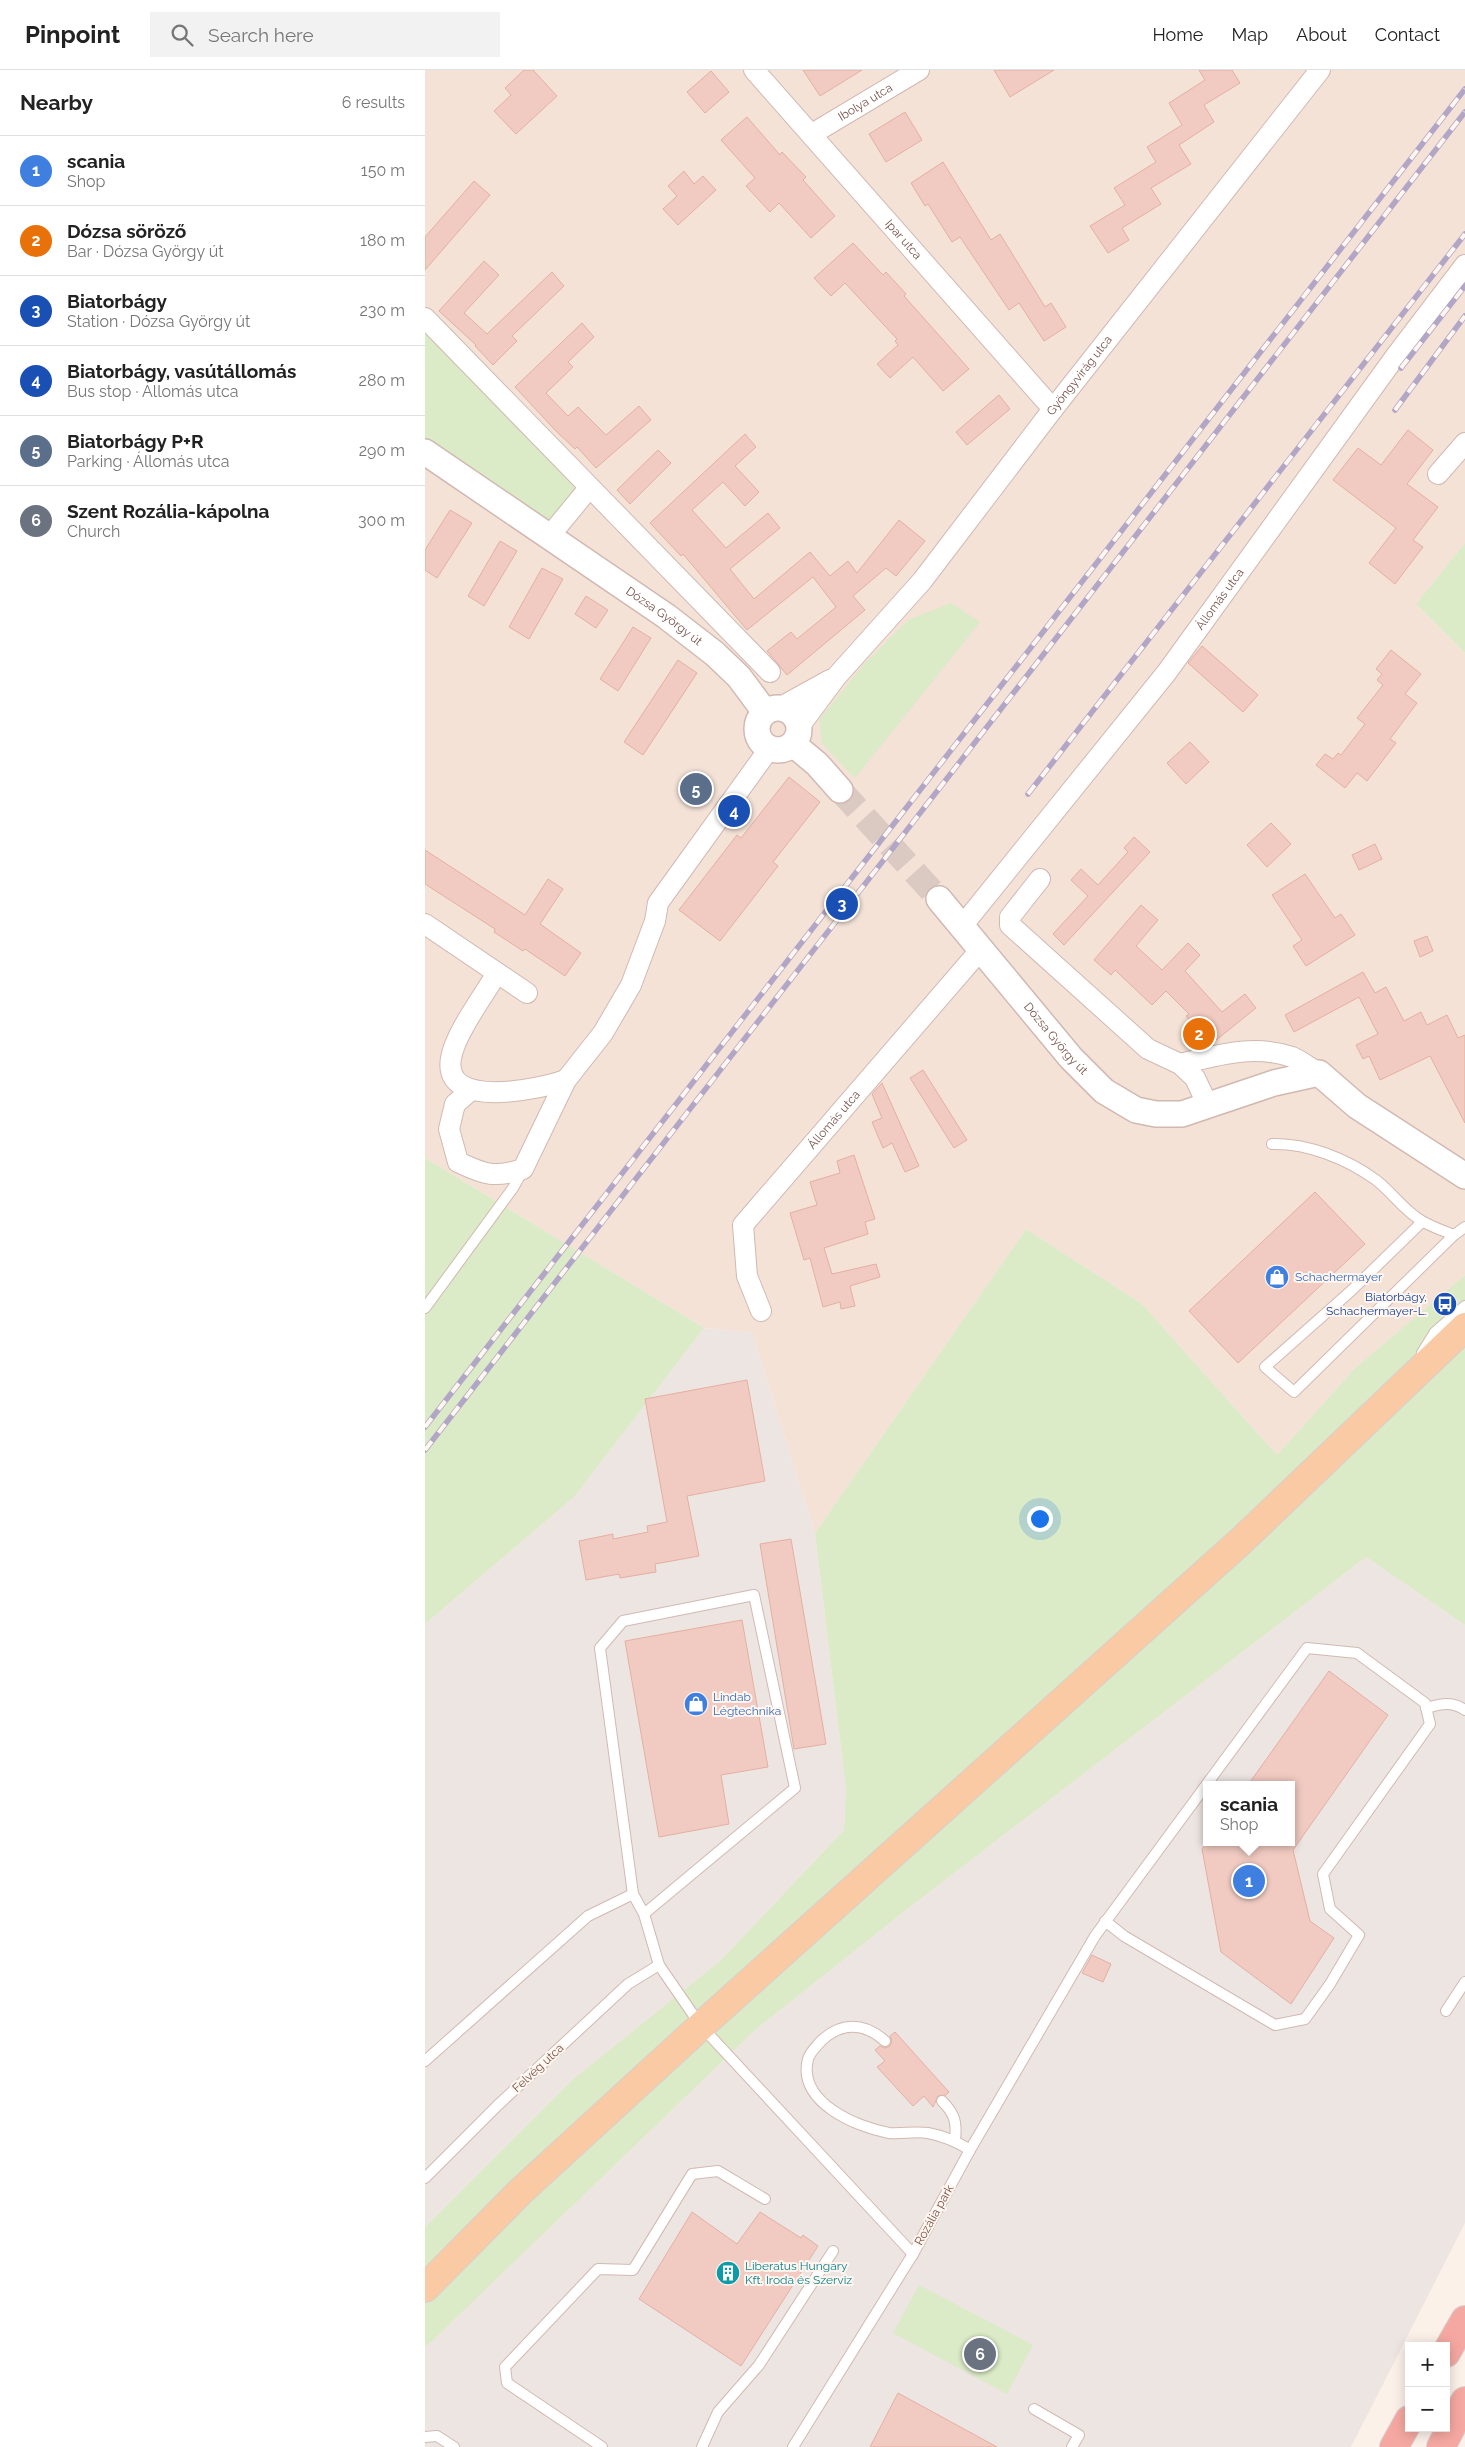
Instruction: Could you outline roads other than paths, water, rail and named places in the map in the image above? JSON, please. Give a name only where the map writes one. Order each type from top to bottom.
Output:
[{"type":"highway","points":[[1450,2346],[1465,2320]]},
{"type":"highway","points":[[1441,2447],[1465,2401]]},
{"type":"highway","points":[[1394,2447],[1405,2427]]},
{"type":"main road","points":[[425,2288],[521,2192],[701,2026],[1241,1540],[1465,1327]]},
{"type":"street","name":"Ipar utca","points":[[754,70],[1053,409]]},
{"type":"street","name":"Ibolya utca","points":[[812,134],[919,70]]},
{"type":"street","name":"Gyöngyvirág utca","points":[[796,735],[836,677],[922,581],[1053,409],[1320,70]]},
{"type":"street","name":"Állomás utca","points":[[963,925],[1167,672],[1395,357],[1465,265]]},
{"type":"street","points":[[425,318],[770,672]]},
{"type":"street","points":[[1438,474],[1465,443]]},
{"type":"street","name":"Dózsa György út","points":[[425,452],[548,538],[666,616],[715,654],[773,710],[792,713],[796,735],[817,764],[840,790]]},
{"type":"street","points":[[548,538],[589,488]]},
{"type":"street","points":[[715,654],[734,634]]},
{"type":"street","name":"Gyöngyvirág utca","points":[[773,710],[836,677]]},
{"type":"street","points":[[773,710],[758,720],[756,731],[760,741],[777,751],[796,735]]},
{"type":"street","points":[[470,1091],[455,1104],[449,1129],[458,1162],[488,1175],[502,1176],[523,1169],[566,1080],[603,1033],[631,985],[655,921],[659,903],[769,748]]},
{"type":"street","points":[[1040,880],[1010,917],[1010,925],[1148,1049],[1180,1064],[1195,1078],[1208,1106]]},
{"type":"street","name":"Dózsa György út","points":[[939,899],[963,925],[1071,1058],[1104,1091],[1136,1110],[1157,1114],[1182,1114],[1273,1083],[1319,1073]]},
{"type":"street","points":[[425,924],[527,993]]},
{"type":"street","name":"Állomás utca","points":[[761,1312],[747,1276],[743,1225],[982,948]]},
{"type":"street","points":[[497,973],[455,1043],[450,1069],[454,1077],[470,1091],[504,1092],[547,1087],[566,1080]]},
{"type":"street","points":[[1180,1064],[1230,1052],[1265,1050],[1294,1058],[1319,1073],[1357,1106],[1462,1171]]},
{"type":"lane","points":[[1272,1144],[1289,1144],[1332,1156],[1377,1181],[1400,1204],[1422,1222],[1454,1235]]},
{"type":"lane","points":[[425,1308],[513,1188],[523,1169]]},
{"type":"lane","points":[[1422,1222],[1352,1290],[1265,1367],[1293,1392],[1454,1235],[1465,1228]]},
{"type":"lane","points":[[1400,1390],[1435,1332],[1465,1306]]},
{"type":"lane","points":[[644,1914],[795,1788],[754,1595],[623,1620],[600,1648],[633,1894],[644,1914],[659,1965],[701,2026],[913,2254]]},
{"type":"lane","name":"Rozália park","points":[[1209,1781],[1307,1648],[1357,1653],[1425,1703],[1426,1708]]},
{"type":"lane","points":[[1105,1921],[1124,1936],[1275,2025],[1305,2019],[1330,1984],[1359,1934],[1329,1909],[1323,1874],[1430,1724],[1426,1708],[1444,1703],[1456,1704],[1465,1710]]},
{"type":"lane","name":"Rozália park","points":[[793,2447],[913,2254],[970,2150],[1069,1979],[1105,1921],[1203,1789]]},
{"type":"lane","points":[[425,2061],[588,1916],[633,1894]]},
{"type":"lane","name":"Felvég utca","points":[[425,2178],[498,2105],[628,1984],[659,1965]]},
{"type":"lane","points":[[1446,2011],[1465,1982]]},
{"type":"lane","points":[[885,2040],[875,2031],[857,2026],[845,2026],[828,2034],[809,2054],[806,2066],[808,2081],[814,2094],[839,2116],[889,2132],[926,2133],[955,2140],[970,2150]]},
{"type":"lane","points":[[942,2100],[951,2110],[957,2122],[955,2140]]},
{"type":"lane","points":[[602,2447],[507,2383],[505,2367],[598,2269],[633,2270],[692,2174],[718,2171],[765,2199]]},
{"type":"lane","points":[[701,2447],[718,2412],[759,2365],[833,2251]]},
{"type":"lane","points":[[1034,2409],[1079,2435],[1072,2447]]},
{"type":"lane","points":[[425,2437],[437,2436],[454,2447]]},
{"type":"tunnel","points":[[840,790],[939,899]]},
{"type":"railway","points":[[425,1427],[1465,89]]},
{"type":"railway","points":[[425,1450],[1465,112]]},
{"type":"railway","points":[[1028,794],[1465,234]]},
{"type":"railway","points":[[1401,368],[1465,286]]},
{"type":"railway","points":[[1395,410],[1465,316]]},
{"type":"place","name":"Biatorbágy P+R","points":[[696,789]]},
{"type":"place","name":"Biatorbágy, vasútállomás","points":[[734,811]]},
{"type":"place","name":"Biatorbágy","points":[[842,904]]},
{"type":"place","name":"Dózsa söröző","points":[[1199,1034]]},
{"type":"place","name":"Schachermayer","points":[[1277,1277]]},
{"type":"place","name":"Biatorbágy, Schachermayer-L.","points":[[1445,1304]]},
{"type":"place","name":"Lindab Légtechnika","points":[[696,1704]]},
{"type":"place","name":"scania","points":[[1249,1881]]},
{"type":"place","name":"Liberatus Hungary Kft. Iroda és Szerviz","points":[[728,2273]]},
{"type":"place","name":"Szent Rozália-kápolna","points":[[980,2354]]}]
